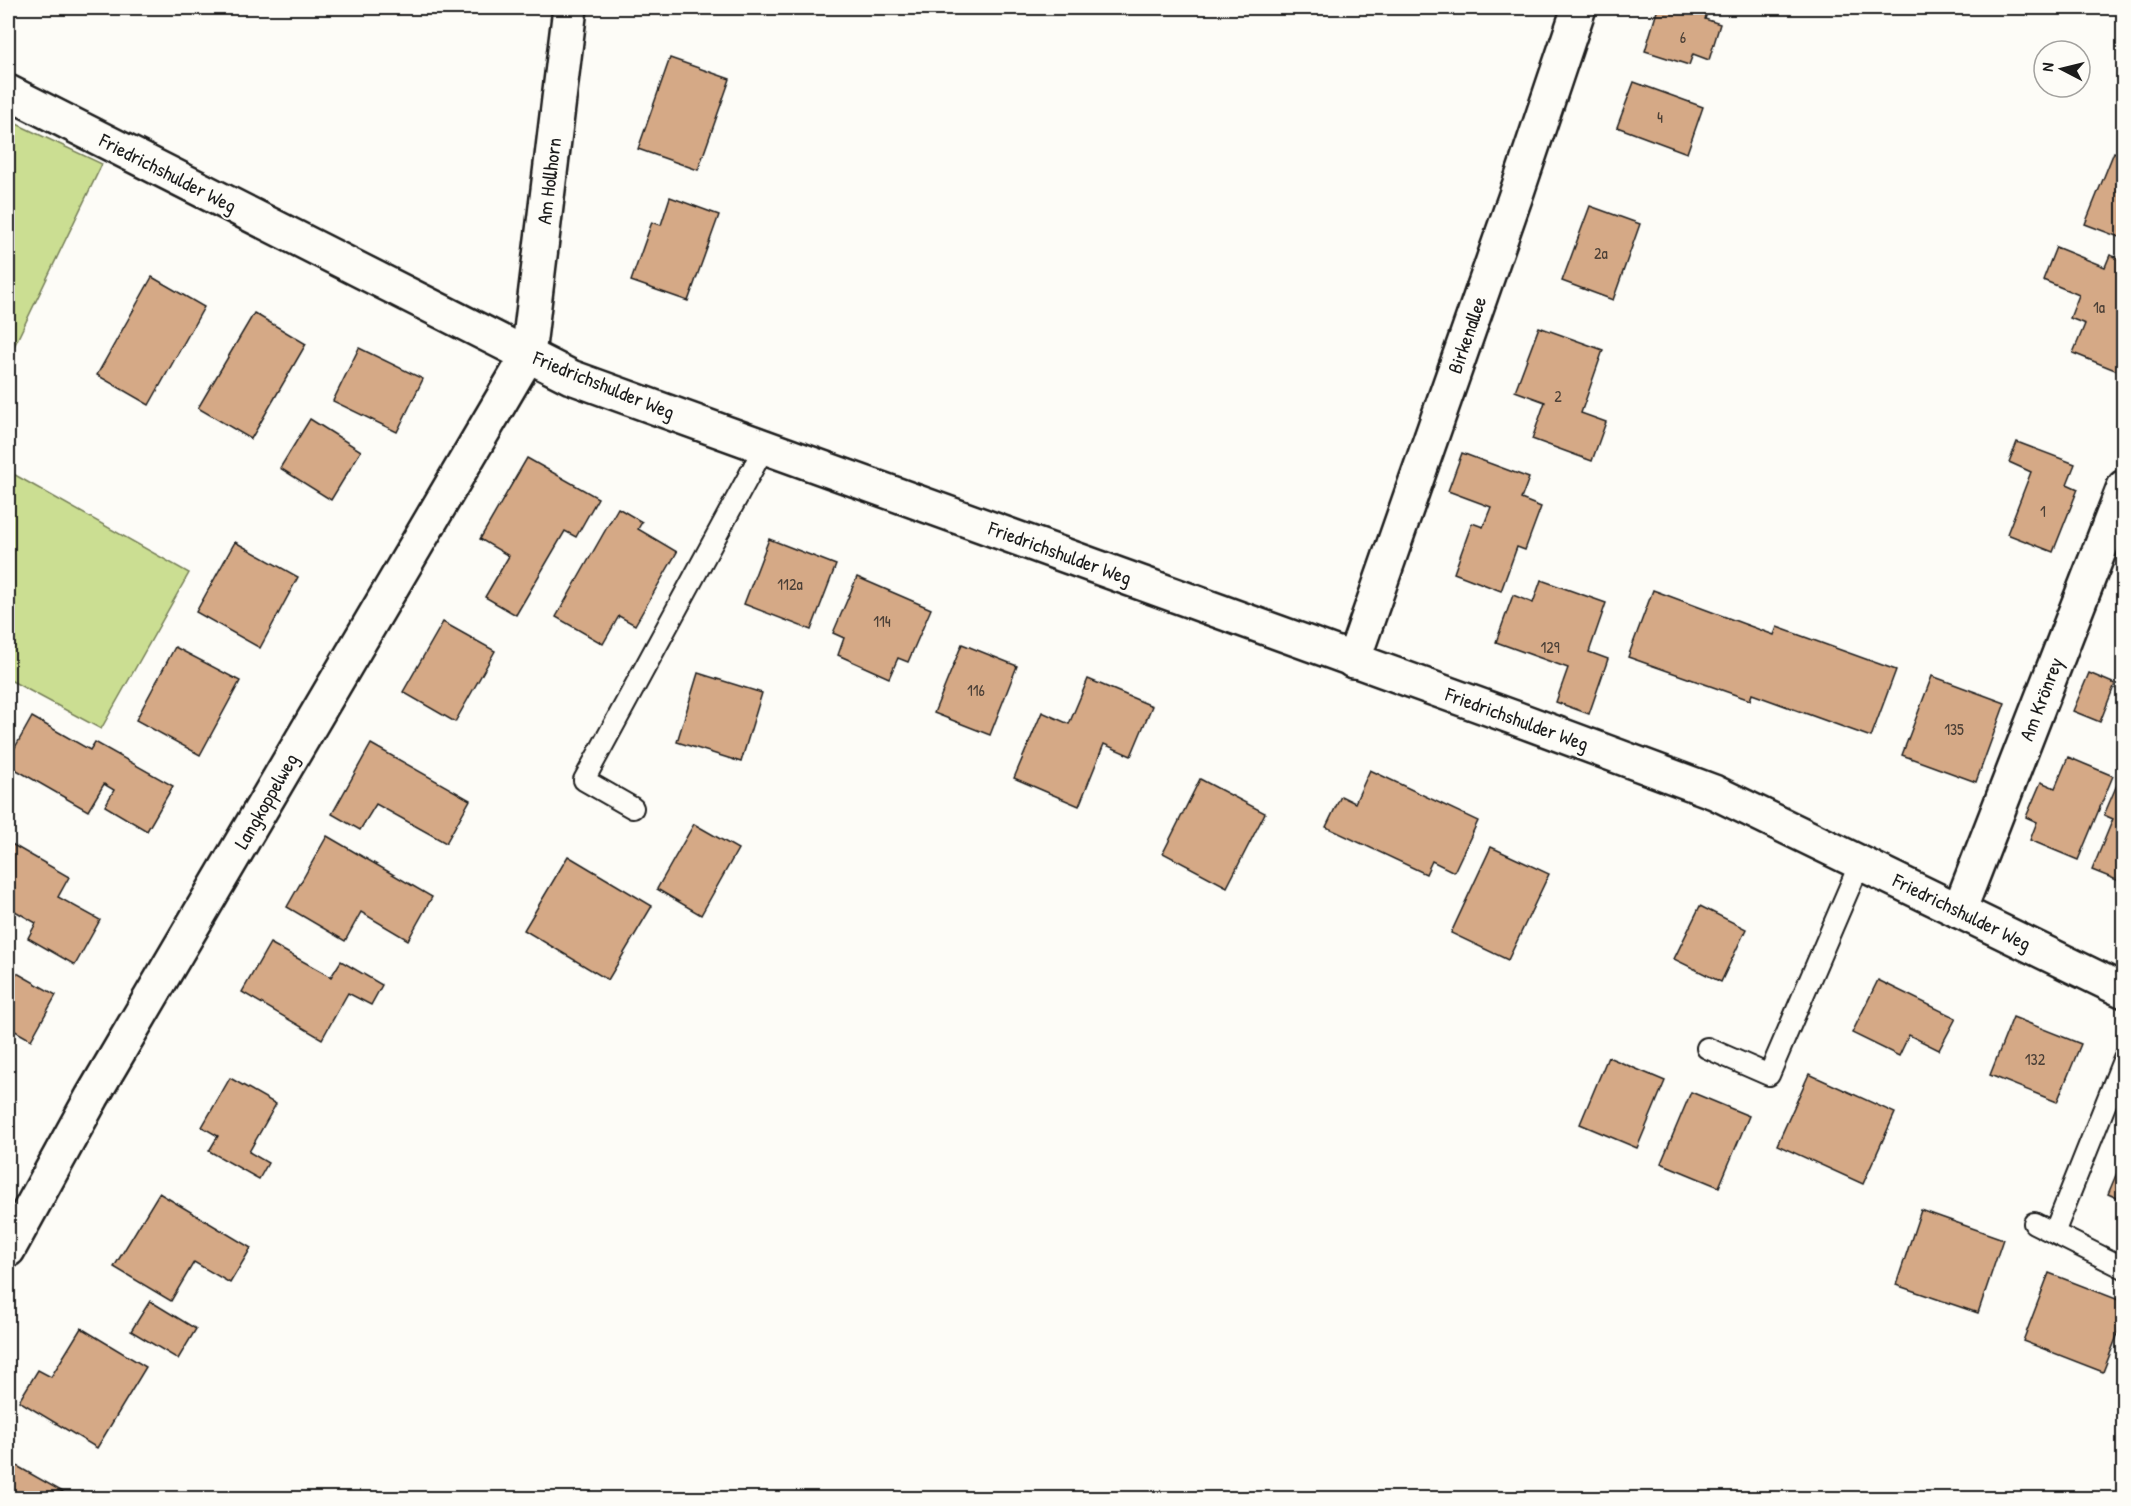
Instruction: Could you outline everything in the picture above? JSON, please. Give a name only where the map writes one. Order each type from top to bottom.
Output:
[{"type":"street","name":"Am Hollhorn","points":[[528,355],[570,8]]},
{"type":"street","name":"Birkenallee","points":[[1353,661],[1579,8]]},
{"type":"street","name":"Friedrichshulder Weg","points":[[8,92],[571,377],[1714,792],[2124,991]]},
{"type":"street","name":"Langkoppelweg","points":[[8,1250],[92,1097],[528,355]]},
{"type":"street","name":"Am Krönrey","points":[[1959,911],[2124,487]]},
{"type":"lane","points":[[633,808],[584,780],[765,446]]},
{"type":"lane","points":[[1707,1048],[1769,1075],[1860,863]]},
{"type":"lane","points":[[2054,1233],[2124,1058]]},
{"type":"lane","points":[[2034,1223],[2124,1268]]},
{"type":"green space","points":[[8,120],[102,164],[8,359]]},
{"type":"green space","points":[[8,471],[189,573],[101,729],[8,679]]},
{"type":"building","points":[[1658,8],[1688,8],[1707,13],[1705,19],[1720,24],[1709,60],[1693,54],[1689,65],[1645,51]]},
{"type":"building","points":[[670,58],[730,79],[698,170],[638,149]]},
{"type":"building","points":[[1634,82],[1703,107],[1687,153],[1617,127]]},
{"type":"building","points":[[2114,152],[2124,156],[2124,239],[2085,224]]},
{"type":"building","points":[[670,197],[719,215],[688,301],[631,281],[652,222],[661,225]]},
{"type":"building","points":[[1590,206],[1640,224],[1613,300],[1562,281]]},
{"type":"building","points":[[2056,247],[2105,267],[2110,255],[2124,260],[2124,363],[2120,372],[2073,353],[2085,324],[2070,318],[2079,295],[2043,280]]},
{"type":"building","points":[[152,277],[204,307],[149,405],[97,375]]},
{"type":"building","points":[[254,313],[306,344],[251,439],[198,408]]},
{"type":"building","points":[[1539,327],[1603,350],[1581,413],[1606,422],[1592,461],[1532,439],[1545,402],[1515,391]]},
{"type":"building","points":[[359,348],[423,379],[397,432],[333,401]]},
{"type":"building","points":[[310,419],[361,451],[331,500],[280,468]]},
{"type":"building","points":[[2017,442],[2075,464],[2067,484],[2078,489],[2053,552],[2007,534],[2031,472],[2009,462]]},
{"type":"building","points":[[1462,453],[1529,478],[1521,499],[1541,507],[1525,550],[1517,547],[1501,591],[1454,573],[1472,523],[1483,527],[1491,507],[1448,491]]},
{"type":"building","points":[[527,458],[598,498],[576,537],[565,531],[516,615],[485,597],[509,556],[480,539]]},
{"type":"building","points":[[618,508],[642,522],[638,529],[677,552],[635,625],[619,616],[603,644],[556,617]]},
{"type":"building","points":[[769,539],[836,565],[811,630],[744,604]]},
{"type":"building","points":[[235,542],[298,577],[260,648],[196,612]]},
{"type":"building","points":[[857,577],[931,609],[908,662],[898,658],[889,678],[838,655],[844,638],[833,633]]},
{"type":"building","points":[[1541,580],[1606,603],[1589,652],[1608,659],[1589,714],[1556,702],[1568,668],[1496,642],[1513,595],[1533,603]]},
{"type":"building","points":[[1653,590],[1774,635],[1777,627],[1896,670],[1871,737],[1752,694],[1750,700],[1628,657]]},
{"type":"building","points":[[443,622],[495,651],[455,722],[403,692]]},
{"type":"building","points":[[962,644],[1017,666],[990,735],[934,713]]},
{"type":"building","points":[[175,647],[240,681],[200,755],[136,720]]},
{"type":"building","points":[[698,673],[762,693],[741,762],[677,742]]},
{"type":"building","points":[[2089,673],[2115,684],[2100,722],[2073,711]]},
{"type":"building","points":[[1932,676],[2005,703],[1976,782],[1902,755]]},
{"type":"building","points":[[1088,679],[1152,706],[1131,756],[1104,744],[1079,806],[1014,778],[1042,712],[1069,724]]},
{"type":"building","points":[[32,717],[90,750],[95,742],[173,786],[147,831],[105,806],[114,790],[104,784],[88,811],[8,765],[8,760]]},
{"type":"building","points":[[371,744],[470,800],[446,843],[376,804],[360,830],[332,814]]},
{"type":"building","points":[[2068,757],[2113,776],[2078,860],[2030,840],[2037,822],[2026,817],[2041,782],[2055,788]]},
{"type":"building","points":[[1370,770],[1478,821],[1454,872],[1432,861],[1426,874],[1326,827],[1341,796],[1355,803]]},
{"type":"building","points":[[2122,773],[2124,774],[2124,883],[2092,870],[2113,819],[2104,815]]},
{"type":"building","points":[[1200,779],[1265,813],[1227,887],[1163,853]]},
{"type":"building","points":[[694,824],[738,849],[701,915],[657,889]]},
{"type":"building","points":[[327,836],[432,897],[408,940],[361,912],[345,941],[287,907]]},
{"type":"building","points":[[8,842],[69,877],[58,897],[100,920],[75,965],[28,938],[36,923],[8,907]]},
{"type":"building","points":[[1491,847],[1549,874],[1508,960],[1451,933]]},
{"type":"building","points":[[568,856],[652,906],[608,980],[524,930]]},
{"type":"building","points":[[1700,906],[1746,929],[1721,982],[1674,959]]},
{"type":"building","points":[[270,943],[331,977],[341,961],[382,985],[371,1005],[348,993],[322,1039],[242,992]]},
{"type":"building","points":[[8,968],[56,995],[31,1040],[8,1027]]},
{"type":"building","points":[[1878,980],[1956,1018],[1939,1050],[1909,1035],[1899,1056],[1852,1033]]},
{"type":"building","points":[[2013,1017],[2081,1044],[2057,1102],[1990,1075]]},
{"type":"building","points":[[1608,1057],[1665,1081],[1637,1148],[1580,1124]]},
{"type":"building","points":[[1809,1074],[1895,1113],[1863,1184],[1777,1145]]},
{"type":"building","points":[[230,1078],[276,1104],[249,1152],[268,1163],[259,1179],[209,1151],[218,1136],[202,1127]]},
{"type":"building","points":[[1691,1092],[1749,1116],[1719,1187],[1661,1163]]},
{"type":"building","points":[[2124,1156],[2124,1201],[2108,1194]]},
{"type":"building","points":[[159,1193],[251,1248],[230,1283],[194,1262],[171,1301],[114,1267]]},
{"type":"building","points":[[1921,1210],[2003,1239],[1978,1313],[1896,1285]]},
{"type":"building","points":[[2049,1273],[2124,1302],[2124,1318],[2103,1372],[2023,1341]]},
{"type":"building","points":[[150,1301],[196,1329],[178,1359],[131,1331]]},
{"type":"building","points":[[81,1328],[146,1367],[97,1448],[19,1401],[38,1370],[51,1377]]},
{"type":"building","points":[[8,1461],[63,1492],[60,1498],[8,1498]]}]
